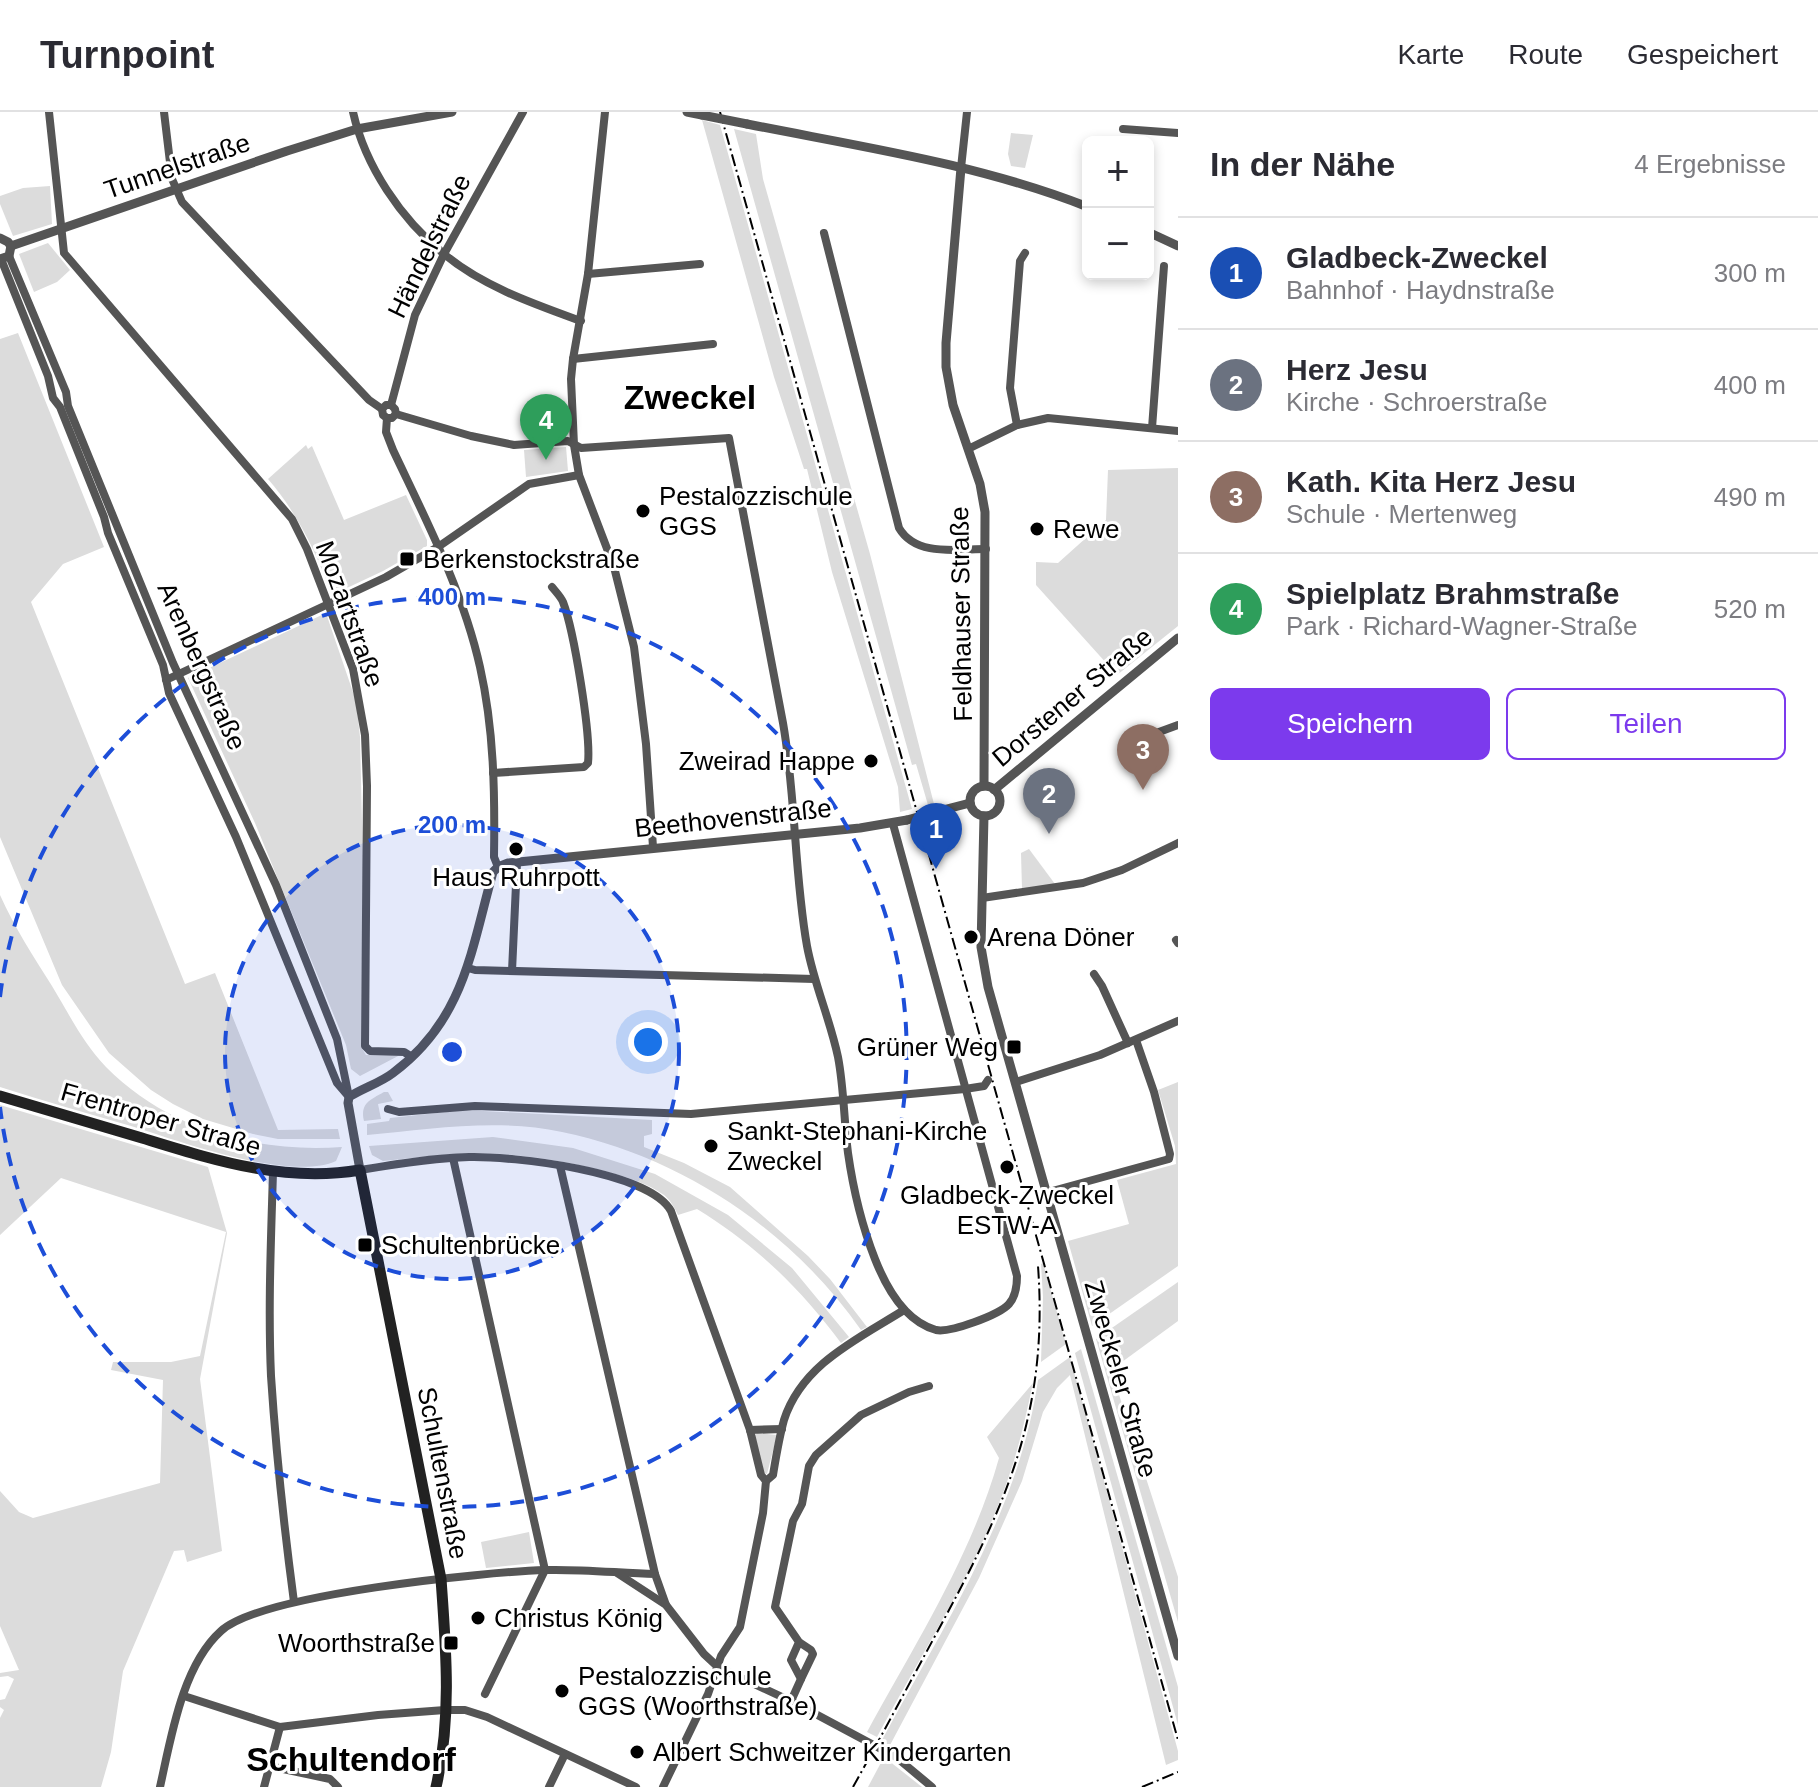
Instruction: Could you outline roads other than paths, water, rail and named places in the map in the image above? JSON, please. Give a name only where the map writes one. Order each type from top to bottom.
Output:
[{"type":"main road","name":"Frentroper Straße","points":[[0,1096],[273,1178],[360,1170]]},
{"type":"main road","name":"Schultenstraße","points":[[360,1170],[441,1579],[446,1647],[445,1710],[436,1787]]},
{"type":"street","name":"Mozartstraße","points":[[49,112],[64,253],[292,519],[329,604],[353,669],[365,735],[365,1046],[370,1051],[404,1052],[412,1057]]},
{"type":"street","points":[[164,112],[176,190],[182,202],[369,400],[389,412],[514,445],[568,441],[581,448],[729,438],[786,743],[802,911],[814,979],[838,1057],[848,1156],[860,1209],[888,1289],[904,1310],[939,1330],[948,1330],[998,1313],[1006,1307],[1014,1295],[1016,1270],[893,824]]},
{"type":"street","points":[[353,112],[369,159],[392,196],[444,254],[503,289],[581,321]]},
{"type":"street","name":"Tunnelstraße","points":[[5,255],[61,230],[357,129],[452,112]]},
{"type":"street","name":"Händelstraße","points":[[349,1097],[392,1074],[412,1057],[445,1018],[468,968],[493,872],[498,867],[494,857],[493,773],[479,665],[438,547],[386,432],[415,315],[444,254],[523,112]]},
{"type":"street","points":[[605,112],[588,274],[571,379],[574,445],[579,475],[614,567],[634,647],[646,744],[653,847]]},
{"type":"street","points":[[687,112],[961,168],[1036,187],[1082,205]]},
{"type":"street","name":"Feldhauser Straße","points":[[967,112],[946,355],[950,393],[980,484],[985,512],[989,788]]},
{"type":"street","points":[[1123,129],[1178,133]]},
{"type":"street","points":[[824,233],[899,528],[907,539],[926,548],[986,549]]},
{"type":"street","points":[[1154,235],[1178,246]]},
{"type":"street","points":[[0,238],[8,242],[5,255]]},
{"type":"street","points":[[1017,425],[1010,388],[1020,261],[1025,253]]},
{"type":"street","name":"Arenbergstraße","points":[[5,255],[179,675],[252,830],[337,1039],[360,1170]]},
{"type":"street","name":"Arenbergstraße","points":[[5,255],[53,398],[60,407],[163,665],[169,693],[248,864],[337,1083],[349,1097]]},
{"type":"street","points":[[588,274],[700,264]]},
{"type":"street","points":[[1152,428],[1164,266]]},
{"type":"street","points":[[573,359],[713,344]]},
{"type":"street","points":[[968,449],[1017,425],[1048,418],[1178,431]]},
{"type":"street","points":[[166,680],[386,577],[438,547],[529,484],[579,475]]},
{"type":"street","points":[[493,773],[584,767],[588,763],[573,645],[563,600],[552,587]]},
{"type":"street","name":"Dorstener Straße","points":[[989,788],[1178,638]]},
{"type":"street","points":[[1137,748],[1148,736],[1178,725]]},
{"type":"street","points":[[989,788],[999,798],[999,806],[993,813],[984,816],[974,812],[970,803],[974,791],[989,788]]},
{"type":"street","name":"Beethovenstraße","points":[[498,867],[653,847],[893,824],[970,803]]},
{"type":"street","points":[[984,816],[981,947],[1016,1082],[1100,1055],[1178,1021]]},
{"type":"street","points":[[982,898],[1083,883],[1122,870],[1178,843]]},
{"type":"street","points":[[512,971],[517,863]]},
{"type":"street","points":[[468,968],[814,979]]},
{"type":"street","points":[[1045,1193],[1169,1159],[1163,1123],[1132,1041],[1094,974]]},
{"type":"street","points":[[388,1109],[399,1112],[475,1106],[691,1114],[965,1089],[984,1086],[988,1080]]},
{"type":"street","name":"Zweckeler Straße","points":[[1016,1082],[1178,1656]]},
{"type":"street","points":[[453,1158],[545,1570],[485,1694]]},
{"type":"street","points":[[360,1170],[453,1158],[523,1159],[626,1182],[655,1194],[668,1206],[750,1430],[761,1475],[766,1481]]},
{"type":"street","points":[[560,1166],[655,1574],[666,1605],[718,1667],[791,1701],[896,1757],[932,1787]]},
{"type":"street","points":[[273,1178],[271,1374],[294,1602]]},
{"type":"street","points":[[663,1787],[708,1694],[721,1656],[740,1627],[763,1513],[766,1481],[773,1475],[782,1429],[793,1399],[816,1368],[904,1310]]},
{"type":"street","points":[[791,1701],[813,1654],[799,1642],[775,1607],[793,1521],[802,1504],[809,1466],[816,1455],[861,1415],[929,1386]]},
{"type":"street","points":[[750,1430],[782,1429]]},
{"type":"street","points":[[160,1787],[173,1727],[203,1652],[224,1628],[237,1619],[294,1602],[441,1579],[545,1570],[655,1574]]},
{"type":"street","points":[[616,1573],[666,1605]]},
{"type":"street","points":[[799,1642],[791,1660],[801,1679]]},
{"type":"street","points":[[185,1693],[280,1727],[378,1715],[465,1710],[487,1717],[636,1787]]},
{"type":"street","points":[[264,1787],[280,1727]]},
{"type":"street","points":[[549,1787],[565,1754]]},
{"type":"street","points":[[269,1766],[330,1779],[338,1787]]},
{"type":"railway","points":[[720,112],[1178,1740]]},
{"type":"railway","points":[[853,1787],[960,1590],[1001,1503],[1028,1416],[1036,1369],[1040,1320],[1038,1266]]},
{"type":"railway","points":[[1142,1787],[1178,1772]]},
{"type":"place","name":"Spielplatz Brahmstraße","points":[[546,460]]},
{"type":"place","name":"Pestalozzischule GGS","points":[[643,511]]},
{"type":"place","name":"Rewe","points":[[1037,529]]},
{"type":"place","name":"Berkenstockstraße","points":[[407,559]]},
{"type":"place","name":"Zweirad Happe","points":[[871,761]]},
{"type":"place","name":"Kath. Kita Herz Jesu","points":[[1143,790]]},
{"type":"place","name":"Herz Jesu","points":[[1049,834]]},
{"type":"place","name":"Haus Ruhrpott","points":[[516,849]]},
{"type":"place","name":"Gladbeck-Zweckel","points":[[936,869]]},
{"type":"place","name":"Arena Döner","points":[[971,937]]},
{"type":"place","name":"Grüner Weg","points":[[1014,1047]]},
{"type":"place","name":"Sankt-Stephani-Kirche Zweckel","points":[[711,1146]]},
{"type":"place","name":"Gladbeck-Zweckel ESTW-A","points":[[1007,1167]]},
{"type":"place","name":"Schultenbrücke","points":[[365,1245]]},
{"type":"place","name":"Christus König","points":[[478,1618]]},
{"type":"place","name":"Woorthstraße","points":[[451,1643]]},
{"type":"place","name":"Pestalozzischule GGS (Woorthstraße)","points":[[562,1691]]},
{"type":"place","name":"Albert Schweitzer Kindergarten","points":[[637,1752]]},
{"type":"district","name":"Zweckel","points":[[690,397]]},
{"type":"district","name":"Schultendorf","points":[[351,1759]]}]
